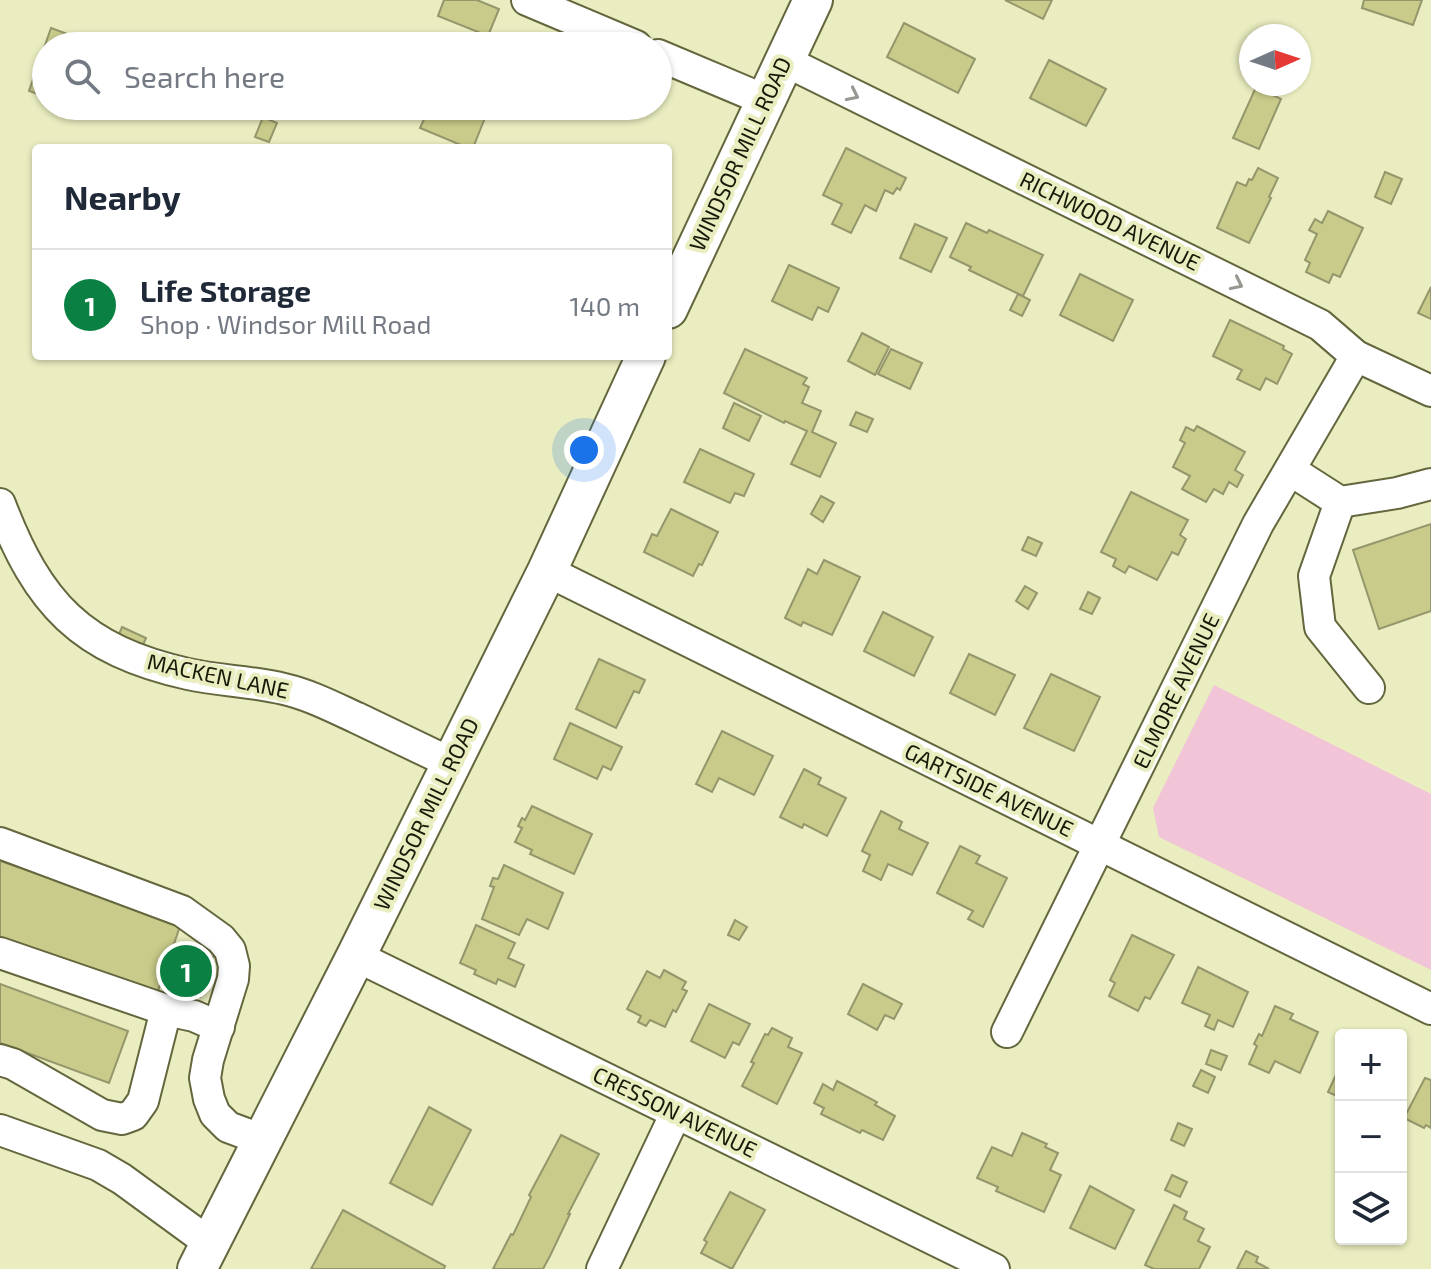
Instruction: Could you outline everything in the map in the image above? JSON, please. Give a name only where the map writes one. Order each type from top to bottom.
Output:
[{"type":"main road","name":"WINDSOR MILL ROAD","points":[[672,298],[813,0]]},
{"type":"main road","name":"WINDSOR MILL ROAD","points":[[204,1256],[547,571],[644,360]]},
{"type":"street","points":[[527,0],[603,32]]},
{"type":"street","name":"RICHWOOD AVENUE","points":[[783,60],[1320,325],[1356,356],[1431,391]]},
{"type":"street","points":[[672,61],[765,100]]},
{"type":"street","name":"ELMORE AVENUE","points":[[1007,1032],[1258,524],[1356,356]]},
{"type":"street","points":[[1290,470],[1340,502],[1431,484]]},
{"type":"street","points":[[1340,502],[1314,576],[1320,627],[1369,688]]},
{"type":"street","name":"MACKEN LANE","points":[[0,504],[35,580],[68,619],[104,645],[142,662],[189,674],[284,689],[316,699],[451,763]]},
{"type":"street","name":"GARTSIDE AVENUE","points":[[547,571],[1431,1009]]},
{"type":"street","points":[[0,843],[182,911],[221,939],[230,950],[234,966],[233,979],[208,1060],[205,1078],[209,1099],[215,1114],[228,1127],[263,1140]]},
{"type":"street","points":[[0,953],[166,1010],[194,1016],[219,1027]]},
{"type":"street","name":"CRESSON AVENUE","points":[[356,956],[994,1269]]},
{"type":"street","points":[[0,1060],[13,1064],[102,1115],[122,1119],[133,1115],[143,1101],[166,1010]]},
{"type":"street","points":[[602,1269],[676,1113]]},
{"type":"street","points":[[0,1130],[98,1165],[122,1179],[204,1256]]},
{"type":"shaded area","points":[[1214,685],[1431,794],[1431,970],[1159,837],[1153,808]]},
{"type":"building","points":[[444,0],[477,0],[499,9],[490,32],[478,32],[438,16]]},
{"type":"building","points":[[1005,0],[1052,0],[1043,19]]},
{"type":"building","points":[[1364,0],[1422,0],[1413,25],[1362,8]]},
{"type":"building","points":[[904,23],[975,59],[958,93],[887,57]]},
{"type":"building","points":[[1049,60],[1106,89],[1086,126],[1030,98]]},
{"type":"building","points":[[1252,96],[1281,99],[1259,149],[1233,138]]},
{"type":"building","points":[[262,120],[277,123],[269,142],[255,137]]},
{"type":"building","points":[[424,120],[484,120],[475,144],[458,144],[420,128]]},
{"type":"building","points":[[846,148],[906,178],[900,190],[897,188],[893,194],[885,190],[876,211],[865,205],[851,233],[832,224],[842,204],[823,195]]},
{"type":"building","points":[[1258,168],[1278,178],[1249,243],[1217,228],[1237,182],[1246,186]]},
{"type":"building","points":[[1385,172],[1402,179],[1391,204],[1375,197]]},
{"type":"building","points":[[1328,211],[1363,228],[1340,277],[1333,274],[1329,283],[1306,272],[1310,263],[1305,260],[1317,234],[1309,230],[1315,219],[1322,223]]},
{"type":"building","points":[[966,223],[1043,255],[1023,296],[969,270],[971,267],[950,257]]},
{"type":"building","points":[[915,224],[947,238],[931,272],[900,258]]},
{"type":"building","points":[[789,265],[839,288],[828,312],[818,307],[812,320],[772,301]]},
{"type":"building","points":[[1080,274],[1133,300],[1113,341],[1060,315]]},
{"type":"building","points":[[1431,287],[1431,319],[1418,313]]},
{"type":"building","points":[[1018,294],[1030,300],[1022,316],[1010,310]]},
{"type":"building","points":[[1230,320],[1284,346],[1283,349],[1292,354],[1277,384],[1266,378],[1260,390],[1237,379],[1242,370],[1213,356]]},
{"type":"building","points":[[862,333],[889,347],[875,375],[848,361]]},
{"type":"building","points":[[745,349],[807,378],[803,384],[809,387],[802,403],[821,411],[812,432],[836,443],[820,477],[791,464],[807,431],[724,393]]},
{"type":"building","points":[[891,349],[922,363],[910,389],[878,374]]},
{"type":"building","points":[[734,403],[761,416],[749,441],[723,428]]},
{"type":"building","points":[[856,412],[873,419],[867,432],[850,425]]},
{"type":"building","points":[[1197,426],[1245,452],[1235,470],[1243,475],[1237,487],[1229,482],[1223,494],[1214,489],[1206,502],[1182,489],[1190,476],[1173,467],[1185,443],[1180,440],[1186,427],[1194,431]]},
{"type":"building","points":[[700,449],[754,474],[744,496],[735,493],[730,503],[684,482]]},
{"type":"building","points":[[1131,492],[1188,520],[1180,535],[1186,539],[1178,555],[1172,552],[1157,580],[1129,566],[1125,573],[1113,566],[1116,559],[1101,552]]},
{"type":"building","points":[[821,496],[834,503],[823,522],[811,514]]},
{"type":"building","points":[[671,509],[718,532],[693,576],[644,552],[652,534],[657,536]]},
{"type":"building","points":[[1431,524],[1431,611],[1379,629],[1353,550]]},
{"type":"building","points":[[1028,537],[1042,543],[1036,556],[1022,550]]},
{"type":"building","points":[[824,560],[860,577],[832,635],[785,618],[808,569],[817,574]]},
{"type":"building","points":[[1025,586],[1037,593],[1028,609],[1016,601]]},
{"type":"building","points":[[1088,592],[1100,598],[1092,614],[1080,609]]},
{"type":"building","points":[[883,612],[933,637],[914,676],[864,651]]},
{"type":"building","points":[[122,627],[146,638],[140,652],[116,641]]},
{"type":"building","points":[[969,654],[1015,675],[995,715],[950,693]]},
{"type":"building","points":[[599,659],[645,680],[639,693],[634,691],[616,728],[576,709]]},
{"type":"building","points":[[1051,674],[1100,697],[1074,751],[1024,728]]},
{"type":"building","points":[[570,723],[622,747],[611,770],[603,766],[597,779],[554,759]]},
{"type":"building","points":[[722,731],[773,756],[754,795],[719,778],[712,792],[696,784]]},
{"type":"building","points":[[804,769],[821,778],[818,784],[846,798],[827,836],[804,824],[802,828],[780,817]]},
{"type":"building","points":[[532,806],[592,834],[574,874],[530,854],[532,850],[515,842],[522,828],[518,826]]},
{"type":"building","points":[[881,811],[902,822],[899,829],[928,843],[912,875],[888,864],[881,880],[863,871],[870,855],[862,851]]},
{"type":"building","points":[[960,846],[980,856],[976,863],[1007,878],[983,927],[968,919],[973,911],[937,893]]},
{"type":"building","points":[[0,861],[181,923],[158,991],[0,937]]},
{"type":"building","points":[[504,865],[563,893],[548,929],[527,919],[519,935],[482,919],[494,887],[490,886],[493,878],[498,879]]},
{"type":"building","points":[[735,920],[747,927],[739,940],[728,935]]},
{"type":"building","points":[[476,925],[515,943],[508,958],[524,965],[515,987],[498,979],[496,984],[474,974],[476,970],[460,963]]},
{"type":"building","points":[[1132,935],[1174,955],[1150,999],[1145,997],[1138,1011],[1109,996],[1115,983],[1110,980]]},
{"type":"building","points":[[174,943],[213,957],[200,997],[160,983]]},
{"type":"building","points":[[1198,967],[1248,992],[1233,1027],[1218,1020],[1214,1030],[1205,1026],[1210,1015],[1182,1003]]},
{"type":"building","points":[[664,970],[686,982],[682,989],[687,991],[665,1027],[650,1020],[646,1026],[638,1022],[641,1016],[627,1009],[647,971],[660,978]]},
{"type":"building","points":[[0,984],[128,1031],[109,1083],[0,1043]]},
{"type":"building","points":[[863,984],[902,1004],[894,1019],[885,1015],[877,1030],[848,1014]]},
{"type":"building","points":[[709,1004],[750,1024],[739,1045],[733,1042],[725,1058],[691,1041]]},
{"type":"building","points":[[1275,1006],[1293,1014],[1290,1019],[1318,1032],[1300,1073],[1275,1061],[1269,1073],[1249,1064],[1257,1046],[1254,1044],[1259,1034],[1262,1036]]},
{"type":"building","points":[[772,1028],[792,1038],[788,1047],[802,1053],[777,1104],[742,1086],[765,1034],[768,1035]]},
{"type":"building","points":[[1211,1050],[1227,1056],[1221,1070],[1206,1064]]},
{"type":"building","points":[[1201,1070],[1215,1077],[1208,1093],[1193,1086]]},
{"type":"building","points":[[1335,1077],[1335,1095],[1328,1092]]},
{"type":"building","points":[[1425,1078],[1431,1080],[1431,1128],[1407,1120],[1407,1112]]},
{"type":"building","points":[[837,1081],[877,1102],[875,1105],[895,1116],[883,1140],[862,1130],[860,1133],[821,1114],[824,1108],[814,1103],[823,1084],[833,1090]]},
{"type":"building","points":[[429,1107],[471,1130],[432,1205],[390,1183]]},
{"type":"building","points":[[1178,1123],[1192,1129],[1184,1146],[1171,1140]]},
{"type":"building","points":[[1022,1133],[1047,1144],[1045,1147],[1058,1153],[1050,1170],[1061,1175],[1044,1212],[996,1191],[998,1187],[977,1178],[992,1147],[1012,1156]]},
{"type":"building","points":[[561,1135],[599,1154],[550,1256],[543,1269],[493,1269],[513,1235],[531,1197],[529,1195]]},
{"type":"building","points":[[1172,1175],[1187,1182],[1180,1197],[1165,1190]]},
{"type":"building","points":[[1090,1186],[1134,1210],[1115,1249],[1070,1228]]},
{"type":"building","points":[[730,1192],[765,1210],[732,1269],[701,1253],[707,1242],[704,1240]]},
{"type":"building","points":[[1174,1205],[1187,1212],[1184,1219],[1204,1229],[1198,1241],[1210,1247],[1199,1269],[1154,1269],[1145,1265]]},
{"type":"building","points":[[343,1210],[445,1266],[444,1269],[311,1269]]},
{"type":"building","points":[[1246,1251],[1258,1257],[1256,1262],[1269,1269],[1237,1269]]},
{"type":"place","name":"Life Storage","points":[[186,971]]}]
